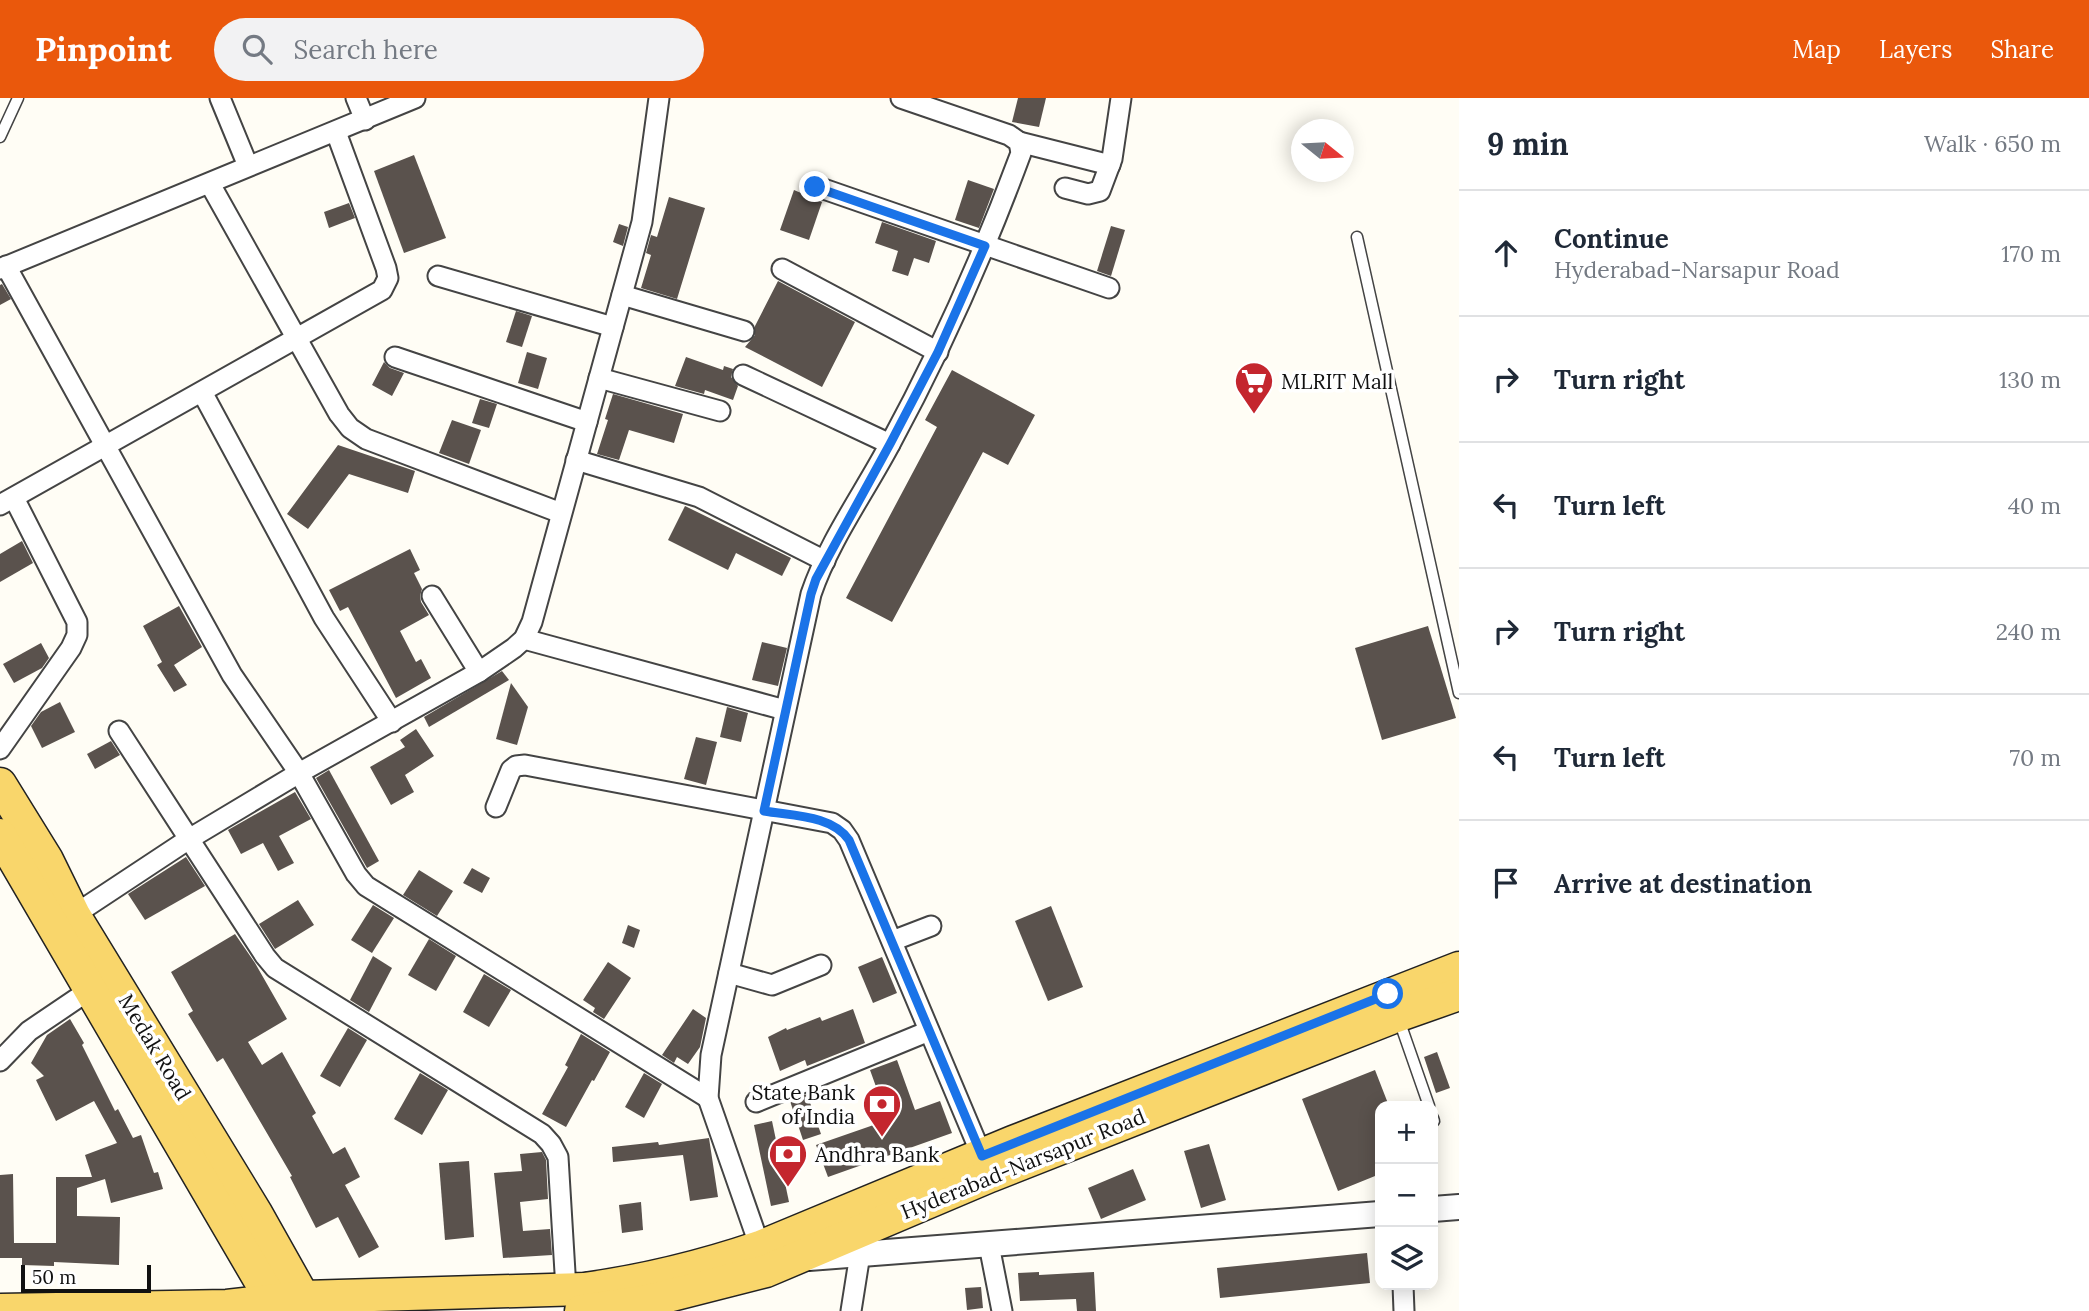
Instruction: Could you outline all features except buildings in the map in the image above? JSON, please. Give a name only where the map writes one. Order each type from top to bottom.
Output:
[{"type":"main road","name":"Medak Road","points":[[2,791],[47,860],[74,915],[256,1213],[291,1305]]},
{"type":"main road","points":[[1,839],[91,989],[291,1305]]},
{"type":"main road","name":"Hyderabad-Narsapur Road","points":[[573,1300],[612,1285],[760,1247],[982,1156],[1459,968]]},
{"type":"main road","name":"Hyderabad-Narsapur Road","points":[[0,1310],[648,1301],[766,1271],[1000,1172],[1459,994]]},
{"type":"street","points":[[220,98],[248,166]]},
{"type":"street","points":[[356,98],[365,120]]},
{"type":"street","points":[[415,98],[3,268],[107,446],[232,675],[299,773],[356,874],[366,886],[708,1098]]},
{"type":"street","points":[[74,915],[189,839],[479,671],[524,639],[532,622],[642,222],[659,98]]},
{"type":"street","points":[[901,98],[1009,135],[1019,142],[1110,165]]},
{"type":"street","points":[[1065,188],[1088,194],[1100,191],[1110,165],[1121,98]]},
{"type":"street","points":[[0,749],[71,649],[77,635],[78,622],[7,502],[382,290],[387,278],[386,268],[336,132]]},
{"type":"street","points":[[760,1247],[708,1098],[711,1055],[811,594],[825,561],[938,352],[985,246],[1021,153],[1019,142]]},
{"type":"street","points":[[210,184],[339,414],[350,428],[366,439],[561,513]]},
{"type":"street","points":[[815,187],[1109,288]]},
{"type":"street","points":[[782,268],[938,352]]},
{"type":"street","points":[[438,276],[613,327]]},
{"type":"street","points":[[622,295],[744,331]]},
{"type":"street","points":[[394,357],[587,422]]},
{"type":"street","points":[[743,375],[890,444]]},
{"type":"street","points":[[599,378],[720,411]]},
{"type":"street","points":[[202,392],[324,618],[392,722]]},
{"type":"street","points":[[576,460],[699,497],[825,561]]},
{"type":"street","points":[[432,596],[479,671]]},
{"type":"street","points":[[524,639],[785,710]]},
{"type":"street","points":[[119,731],[275,968],[542,1134],[551,1144],[558,1157],[573,1300]]},
{"type":"street","points":[[496,807],[511,770],[525,765],[832,823],[842,830],[849,840],[982,1156]]},
{"type":"street","points":[[891,941],[931,926]]},
{"type":"street","points":[[729,973],[772,985],[821,965]]},
{"type":"street","points":[[0,1061],[29,1031],[91,989]]},
{"type":"street","points":[[756,1102],[929,1031]]},
{"type":"street","points":[[1438,1209],[1459,1207]]},
{"type":"street","points":[[803,1254],[807,1258],[815,1259],[1375,1214]]},
{"type":"street","points":[[989,1245],[1002,1311]]},
{"type":"street","points":[[851,1311],[860,1254]]},
{"type":"street","points":[[1403,1290],[1404,1311]]},
{"type":"lane","points":[[0,137],[18,98]]},
{"type":"lane","points":[[1357,237],[1459,692]]},
{"type":"lane","points":[[1397,1016],[1427,1101]]},
{"type":"place","name":"MLRIT Mall","points":[[1254,415]]},
{"type":"place","name":"State Bank of India","points":[[882,1138]]},
{"type":"place","name":"Andhra Bank","points":[[788,1188]]},
{"type":"route","points":[[815,187],[985,246],[938,352],[816,579],[764,811],[832,823],[842,830],[849,840],[982,1156],[1388,994]]}]
